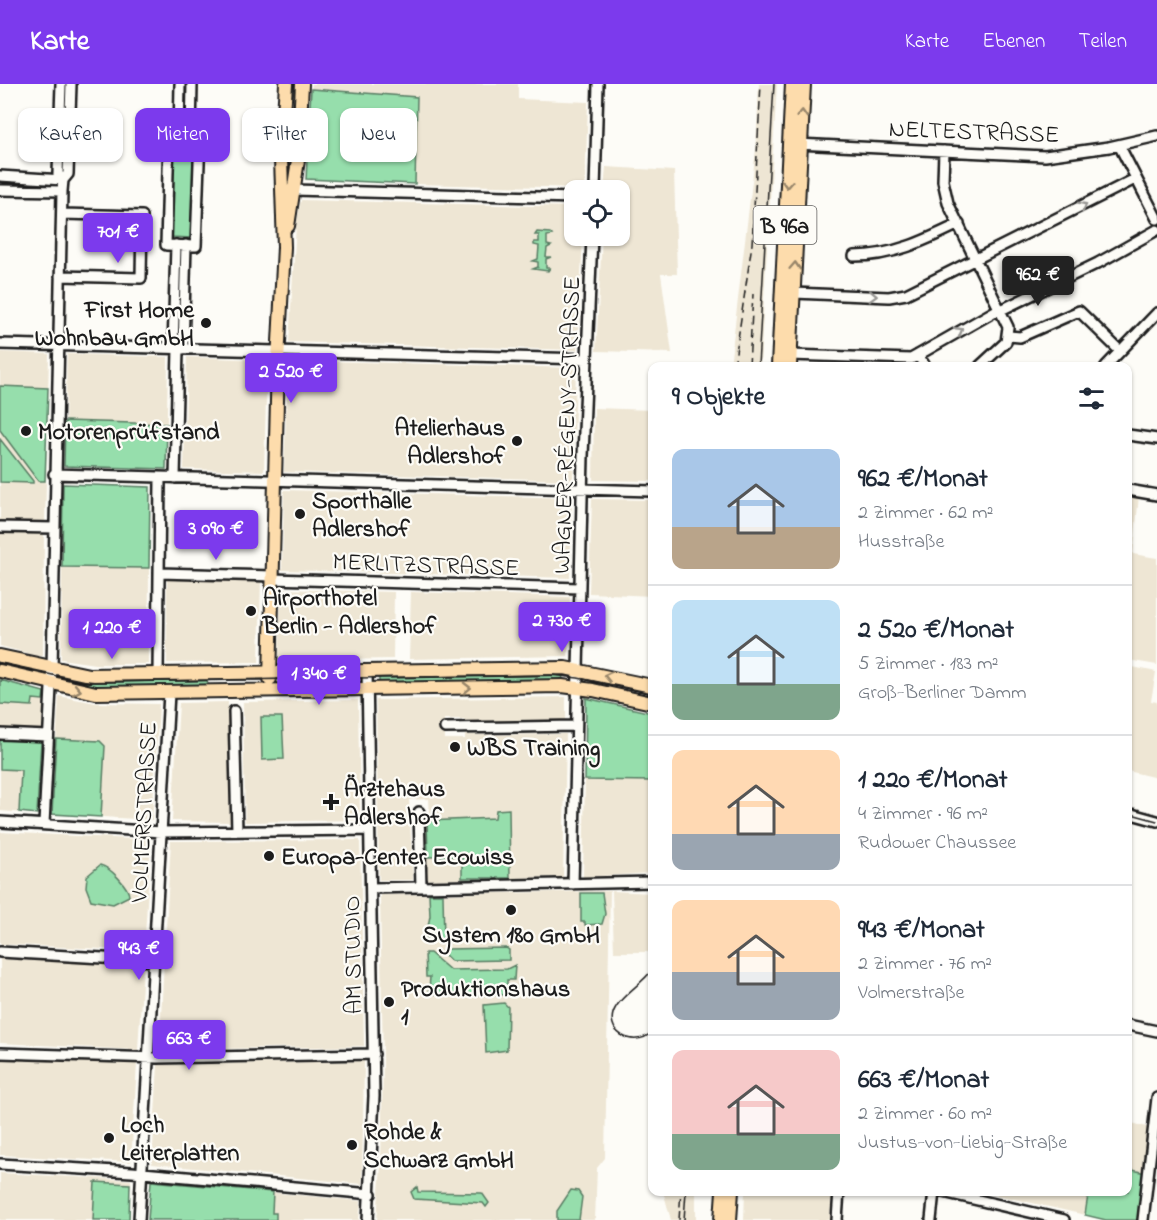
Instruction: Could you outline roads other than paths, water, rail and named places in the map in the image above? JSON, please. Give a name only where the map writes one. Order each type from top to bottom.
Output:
[{"type":"main road","points":[[270,691],[284,247],[281,189],[286,84]]},
{"type":"main road","points":[[284,247],[294,190],[302,84]]},
{"type":"main road","name":"B 96a","points":[[790,361],[794,293],[795,144],[792,84]]},
{"type":"main road","name":"B 96a","points":[[778,362],[795,144],[804,84]]},
{"type":"main road","points":[[281,189],[294,190]]},
{"type":"main road","points":[[0,656],[89,675],[578,669],[648,685]]},
{"type":"main road","points":[[0,671],[96,693],[578,687],[648,702]]},
{"type":"main road","points":[[721,1220],[723,1196]]},
{"type":"main road","points":[[730,1220],[732,1196]]},
{"type":"street","points":[[60,84],[58,174],[63,180]]},
{"type":"street","points":[[44,824],[52,668],[54,474],[62,190],[63,180],[68,174],[71,84]]},
{"type":"street","points":[[180,84],[180,108]]},
{"type":"street","points":[[192,84],[192,108]]},
{"type":"street","points":[[595,180],[598,84]]},
{"type":"street","name":"NELTESTRASSE","points":[[795,144],[1045,156],[1119,145],[1157,136]]},
{"type":"street","points":[[1119,145],[1157,219]]},
{"type":"street","points":[[944,151],[944,192],[1001,310],[1008,327],[1006,340]]},
{"type":"street","points":[[168,162],[165,245],[196,246],[199,162]]},
{"type":"street","points":[[0,177],[63,180]]},
{"type":"street","points":[[794,293],[900,296],[1135,179]]},
{"type":"street","points":[[0,190],[62,190]]},
{"type":"street","points":[[294,190],[564,198]]},
{"type":"street","points":[[60,276],[141,278],[142,216],[62,214]]},
{"type":"street","points":[[854,256],[875,256],[915,246],[959,225]]},
{"type":"street","points":[[790,361],[903,360],[918,355],[997,310],[1098,263],[1157,230]]},
{"type":"street","points":[[175,478],[178,348],[176,245]]},
{"type":"street","points":[[178,348],[186,245]]},
{"type":"street","name":"WAGNER-RÉGENY-STRASSE","points":[[573,884],[586,359],[592,246]]},
{"type":"street","points":[[984,362],[1006,340],[1020,337],[1079,310],[1119,350]]},
{"type":"street","points":[[1109,362],[1157,313]]},
{"type":"street","points":[[0,344],[586,359]]},
{"type":"street","points":[[918,355],[922,362]]},
{"type":"street","points":[[1132,436],[1157,439]]},
{"type":"street","points":[[54,474],[648,491]]},
{"type":"street","points":[[158,674],[160,478]]},
{"type":"street","points":[[1132,491],[1157,495]]},
{"type":"street","points":[[0,527],[54,528]]},
{"type":"street","name":"MERLITZSTRASSE","points":[[159,573],[580,588]]},
{"type":"street","name":"AM STUDIO","points":[[367,671],[374,1054],[368,1220]]},
{"type":"street","name":"VOLMERSTRASSE","points":[[139,1220],[169,693]]},
{"type":"street","points":[[234,711],[237,831]]},
{"type":"street","points":[[445,728],[576,726]]},
{"type":"street","points":[[0,734],[48,736]]},
{"type":"street","points":[[419,812],[421,887]]},
{"type":"street","points":[[1132,814],[1157,821]]},
{"type":"street","points":[[0,822],[162,832],[369,830]]},
{"type":"street","points":[[371,888],[648,882]]},
{"type":"street","points":[[0,952],[154,961]]},
{"type":"street","points":[[1132,1026],[1157,1031]]},
{"type":"street","points":[[0,1053],[148,1058],[374,1054]]},
{"type":"street","points":[[1143,1220],[1157,1098]]},
{"type":"street","points":[[0,1164],[370,1194]]},
{"type":"street","points":[[837,1220],[839,1196]]},
{"type":"street","points":[[931,1220],[933,1196]]},
{"type":"street","points":[[961,1196],[1064,1220]]},
{"type":"tram line","points":[[758,362],[774,84]]},
{"type":"tram line","points":[[0,663],[70,679],[96,682],[551,675],[578,678],[648,693]]},
{"type":"tram line","points":[[1132,814],[1157,821]]},
{"type":"tram line","points":[[648,974],[619,1002],[613,1016],[613,1024],[622,1035],[637,1039],[648,1035]]},
{"type":"tram line","points":[[684,1220],[686,1196]]},
{"type":"railway","points":[[735,362],[752,244],[761,84]]},
{"type":"railway","points":[[749,362],[753,294]]},
{"type":"railway","points":[[679,1220],[681,1196]]},
{"type":"place","name":"First Home Wohnbau GmbH","points":[[206,323]]},
{"type":"place","name":"Motorenprüfstand","points":[[26,431]]},
{"type":"place","name":"Atelierhaus Adlershof","points":[[517,441]]},
{"type":"place","name":"Sporthalle Adlershof","points":[[300,514]]},
{"type":"place","name":"Airporthotel Berlin - Adlershof","points":[[251,611]]},
{"type":"place","name":"WBS Training","points":[[455,747]]},
{"type":"place","name":"Ärztehaus Adlershof","points":[[331,802]]},
{"type":"place","name":"Europa-Center Ecowiss","points":[[269,856]]},
{"type":"place","name":"System 180 GmbH","points":[[511,910]]},
{"type":"place","name":"Produktionshaus 1","points":[[389,1002]]},
{"type":"place","name":"Loch Leiterplatten","points":[[109,1138]]},
{"type":"place","name":"Rohde & Schwarz GmbH","points":[[352,1145]]}]
